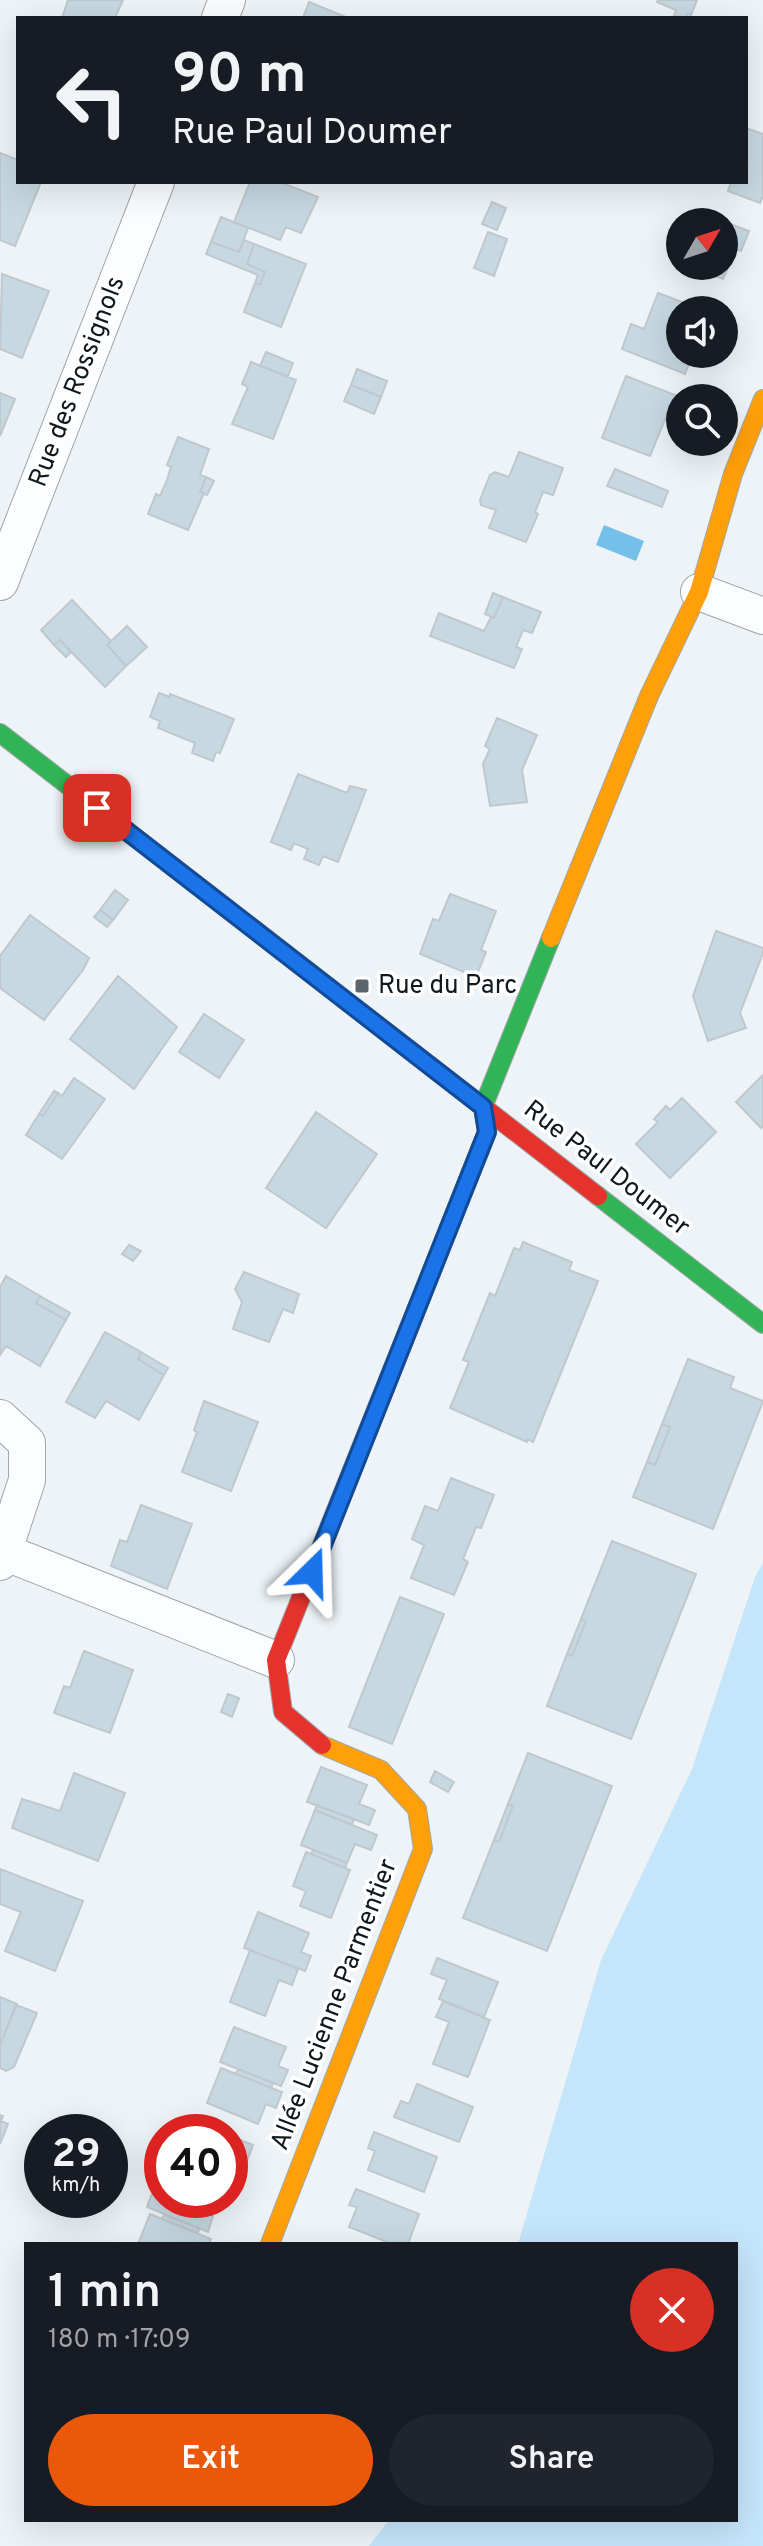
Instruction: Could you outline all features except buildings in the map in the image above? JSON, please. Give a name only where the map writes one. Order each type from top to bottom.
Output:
[{"type":"street","name":"Rue des Rossignols","points":[[0,582],[155,184]]},
{"type":"street","points":[[0,1418],[27,1443],[27,1480],[2,1557],[276,1660],[487,1132],[483,1107],[649,696],[699,592],[733,474],[763,399]]},
{"type":"street","points":[[699,592],[763,616]]},
{"type":"street","name":"Rue Paul Doumer","points":[[0,733],[763,1324]]},
{"type":"street","name":"Allée Lucienne Parmentier","points":[[271,2242],[423,1849],[417,1809],[381,1770],[320,1744],[283,1712],[276,1660]]},
{"type":"shaded area","points":[[763,1563],[763,2546],[369,2546],[387,2522],[738,2522],[738,2242],[519,2242],[601,1960],[692,1769],[755,1577]]},
{"type":"water","points":[[604,525],[644,541],[636,561],[596,545]]},
{"type":"traffic: fast","points":[[0,733],[255,930]]},
{"type":"traffic: fast","points":[[436,1260],[487,1132],[483,1107],[551,938]]},
{"type":"traffic: fast","points":[[598,1196],[763,1324]]},
{"type":"traffic: slow","points":[[551,938],[649,696],[699,592],[733,474],[763,399]]},
{"type":"traffic: slow","points":[[271,2242],[423,1849],[417,1809],[381,1770],[322,1745]]},
{"type":"traffic: jam","points":[[255,930],[598,1196]]},
{"type":"traffic: jam","points":[[322,1745],[283,1712],[276,1660],[436,1260]]},
{"type":"place","name":"Rue du Parc","points":[[362,986]]},
{"type":"route","points":[[97,808],[483,1107],[487,1132],[312,1572]]}]
